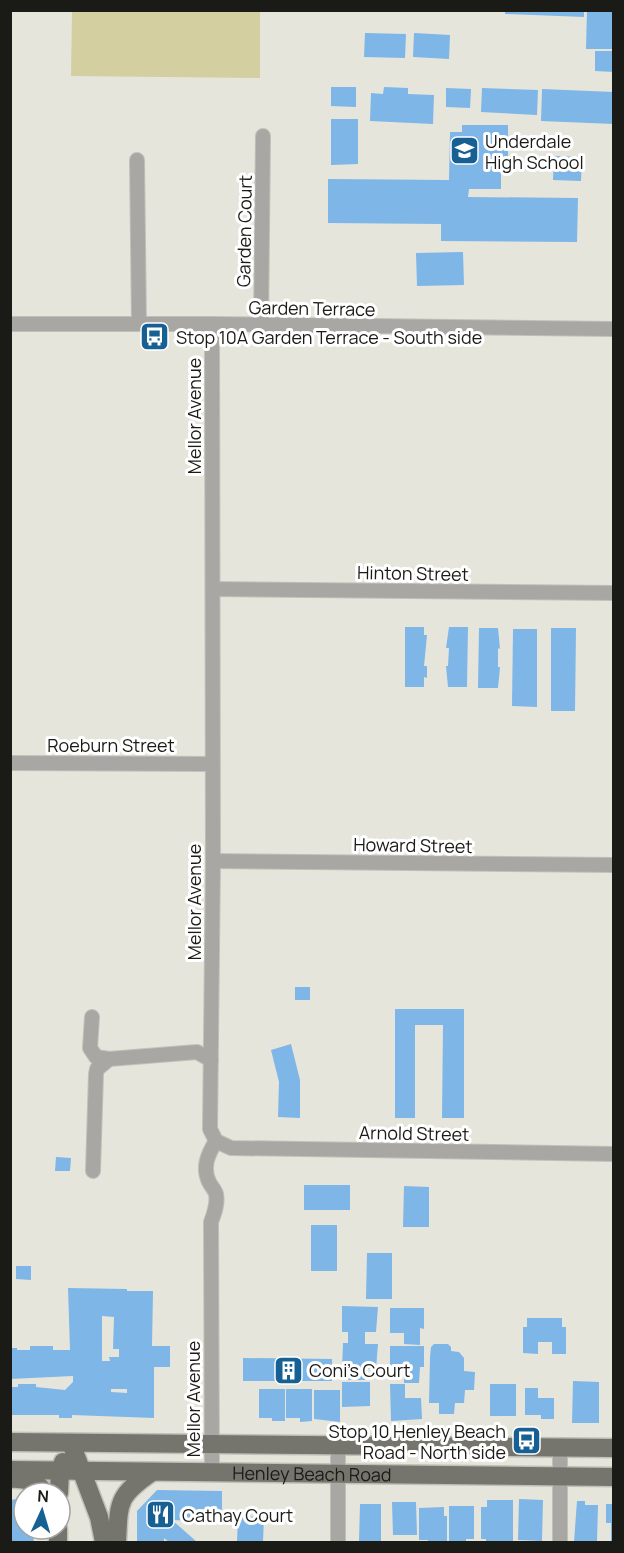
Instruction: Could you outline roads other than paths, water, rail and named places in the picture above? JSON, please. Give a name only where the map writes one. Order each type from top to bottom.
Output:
[{"type":"main road","name":"Henley Beach Road","points":[[10,1443],[614,1448]]},
{"type":"main road","points":[[60,1481],[60,1471],[71,1443]]},
{"type":"main road","points":[[71,1443],[99,1517],[104,1542]]},
{"type":"main road","name":"Henley Beach Road","points":[[10,1470],[614,1477]]},
{"type":"main road","points":[[117,1542],[121,1500],[130,1487],[152,1472]]},
{"type":"main road","points":[[10,1479],[31,1481]]},
{"type":"street","name":"Garden Court","points":[[261,326],[263,136]]},
{"type":"street","points":[[137,160],[139,324]]},
{"type":"street","name":"Garden Terrace","points":[[10,324],[614,329]]},
{"type":"street","name":"Mellor Avenue","points":[[212,324],[211,764],[213,861],[210,1129],[216,1141],[209,1152],[206,1165],[206,1173],[216,1194],[216,1209],[211,1222],[212,1472]]},
{"type":"street","name":"Hinton Street","points":[[213,590],[614,593]]},
{"type":"street","name":"Roeburn Street","points":[[10,763],[211,764]]},
{"type":"street","name":"Howard Street","points":[[213,861],[614,865]]},
{"type":"street","points":[[92,1017],[90,1048],[96,1057],[109,1059],[196,1052],[211,1060]]},
{"type":"street","points":[[93,1171],[96,1074],[97,1069],[109,1059]]},
{"type":"street","name":"Arnold Street","points":[[216,1141],[231,1148],[614,1154]]},
{"type":"street","points":[[338,1446],[338,1542]]},
{"type":"street","points":[[560,1448],[560,1542]]},
{"type":"place","name":"Underdale High School","points":[[464,151]]},
{"type":"place","name":"Stop 10A Garden Terrace - South side","points":[[155,337]]},
{"type":"place","name":"Coni's Court","points":[[288,1370]]},
{"type":"place","name":"Stop 10 Henley Beach Road - North side","points":[[527,1441]]},
{"type":"place","name":"Cathay Court","points":[[161,1515]]}]
